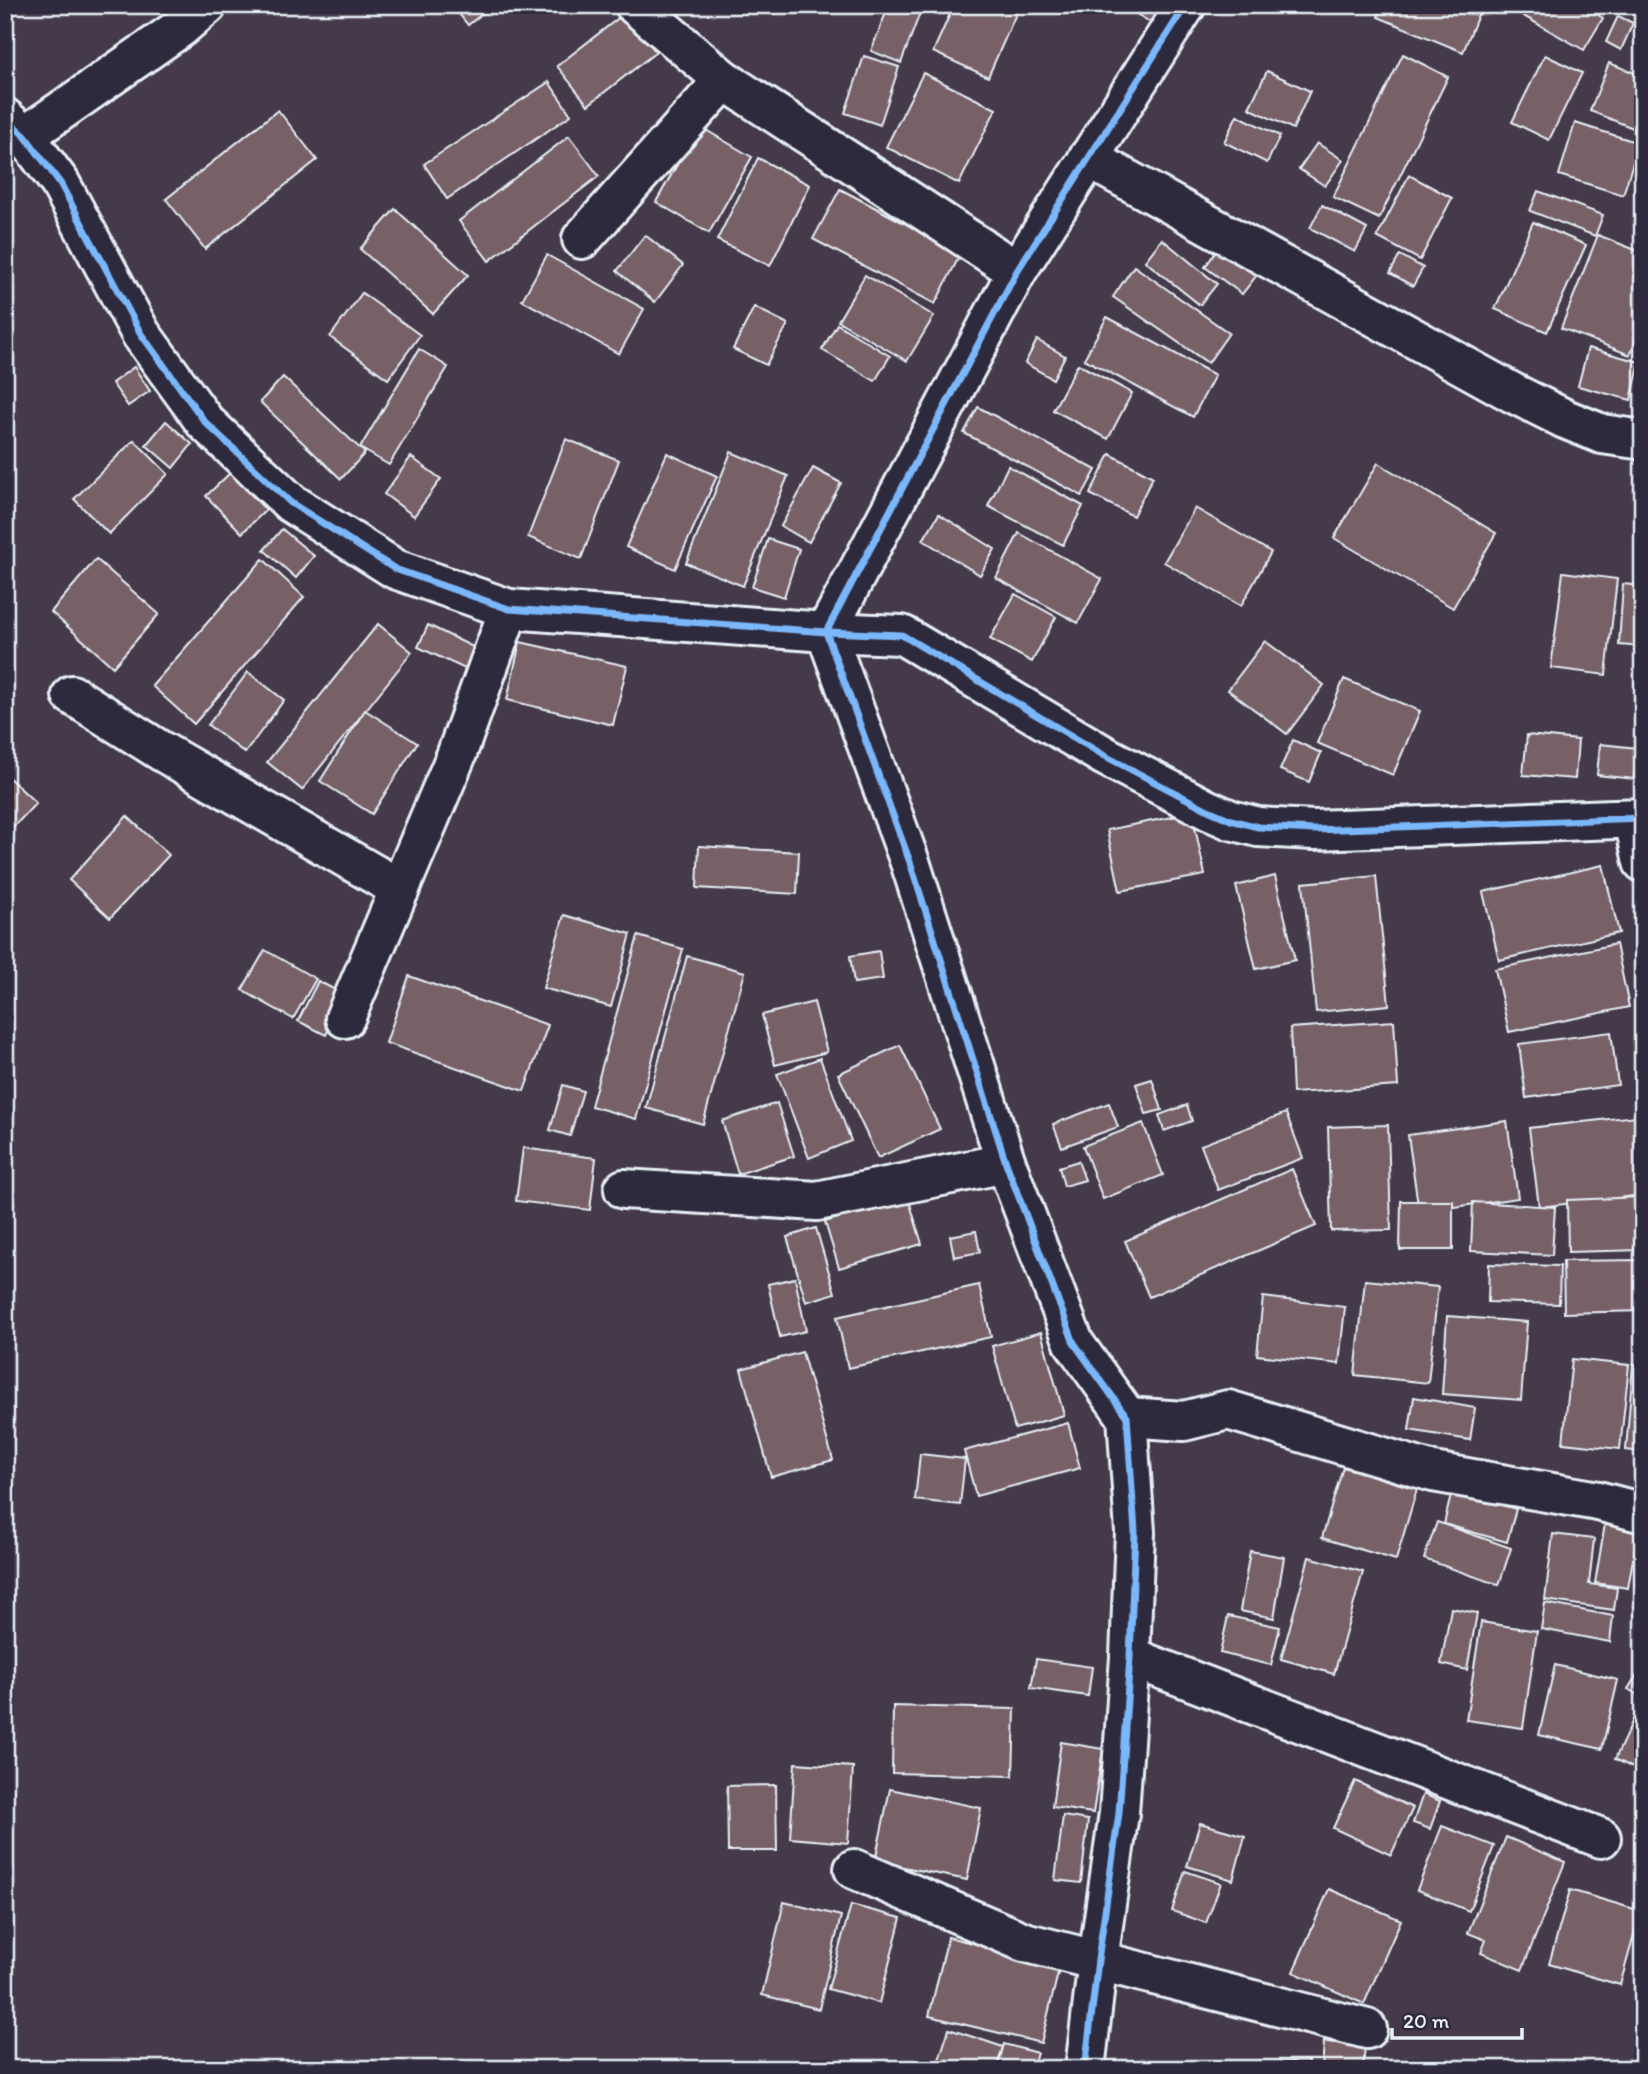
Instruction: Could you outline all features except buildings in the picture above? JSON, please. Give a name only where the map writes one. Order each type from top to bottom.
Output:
[{"type":"street","points":[[207,5],[180,28],[15,127],[60,183],[141,334],[205,422],[291,503],[395,569],[509,609],[902,635],[1105,756],[1208,810],[1258,827],[1314,830],[1638,818],[1643,862]]},
{"type":"street","points":[[635,5],[724,80],[1017,271]]},
{"type":"street","points":[[1085,2069],[1119,1813],[1130,1657],[1135,1532],[1127,1417],[1074,1343],[1006,1163],[911,865],[826,632],[1017,271],[1186,5]]},
{"type":"street","points":[[582,239],[724,80]]},
{"type":"street","points":[[1088,158],[1513,393],[1602,434],[1643,440]]},
{"type":"street","points":[[345,1018],[456,756],[509,609]]},
{"type":"street","points":[[72,695],[161,751],[400,889]]},
{"type":"street","points":[[624,1189],[817,1201],[1006,1163]]},
{"type":"street","points":[[1127,1417],[1184,1421],[1228,1410],[1433,1472],[1598,1501],[1643,1513]]},
{"type":"street","points":[[1130,1657],[1601,1838]]},
{"type":"street","points":[[854,1869],[1024,1942],[1367,2029]]},
{"type":"cycle path","points":[[1085,2069],[1119,1813],[1130,1657],[1135,1532],[1127,1417],[1074,1343],[1006,1163],[911,865],[826,632],[1017,271],[1186,5]]},
{"type":"cycle path","points":[[5,118],[25,136],[60,183],[141,334],[205,422],[291,503],[395,569],[509,609],[902,635],[1105,756],[1208,810],[1258,827],[1314,830],[1643,818]]}]
